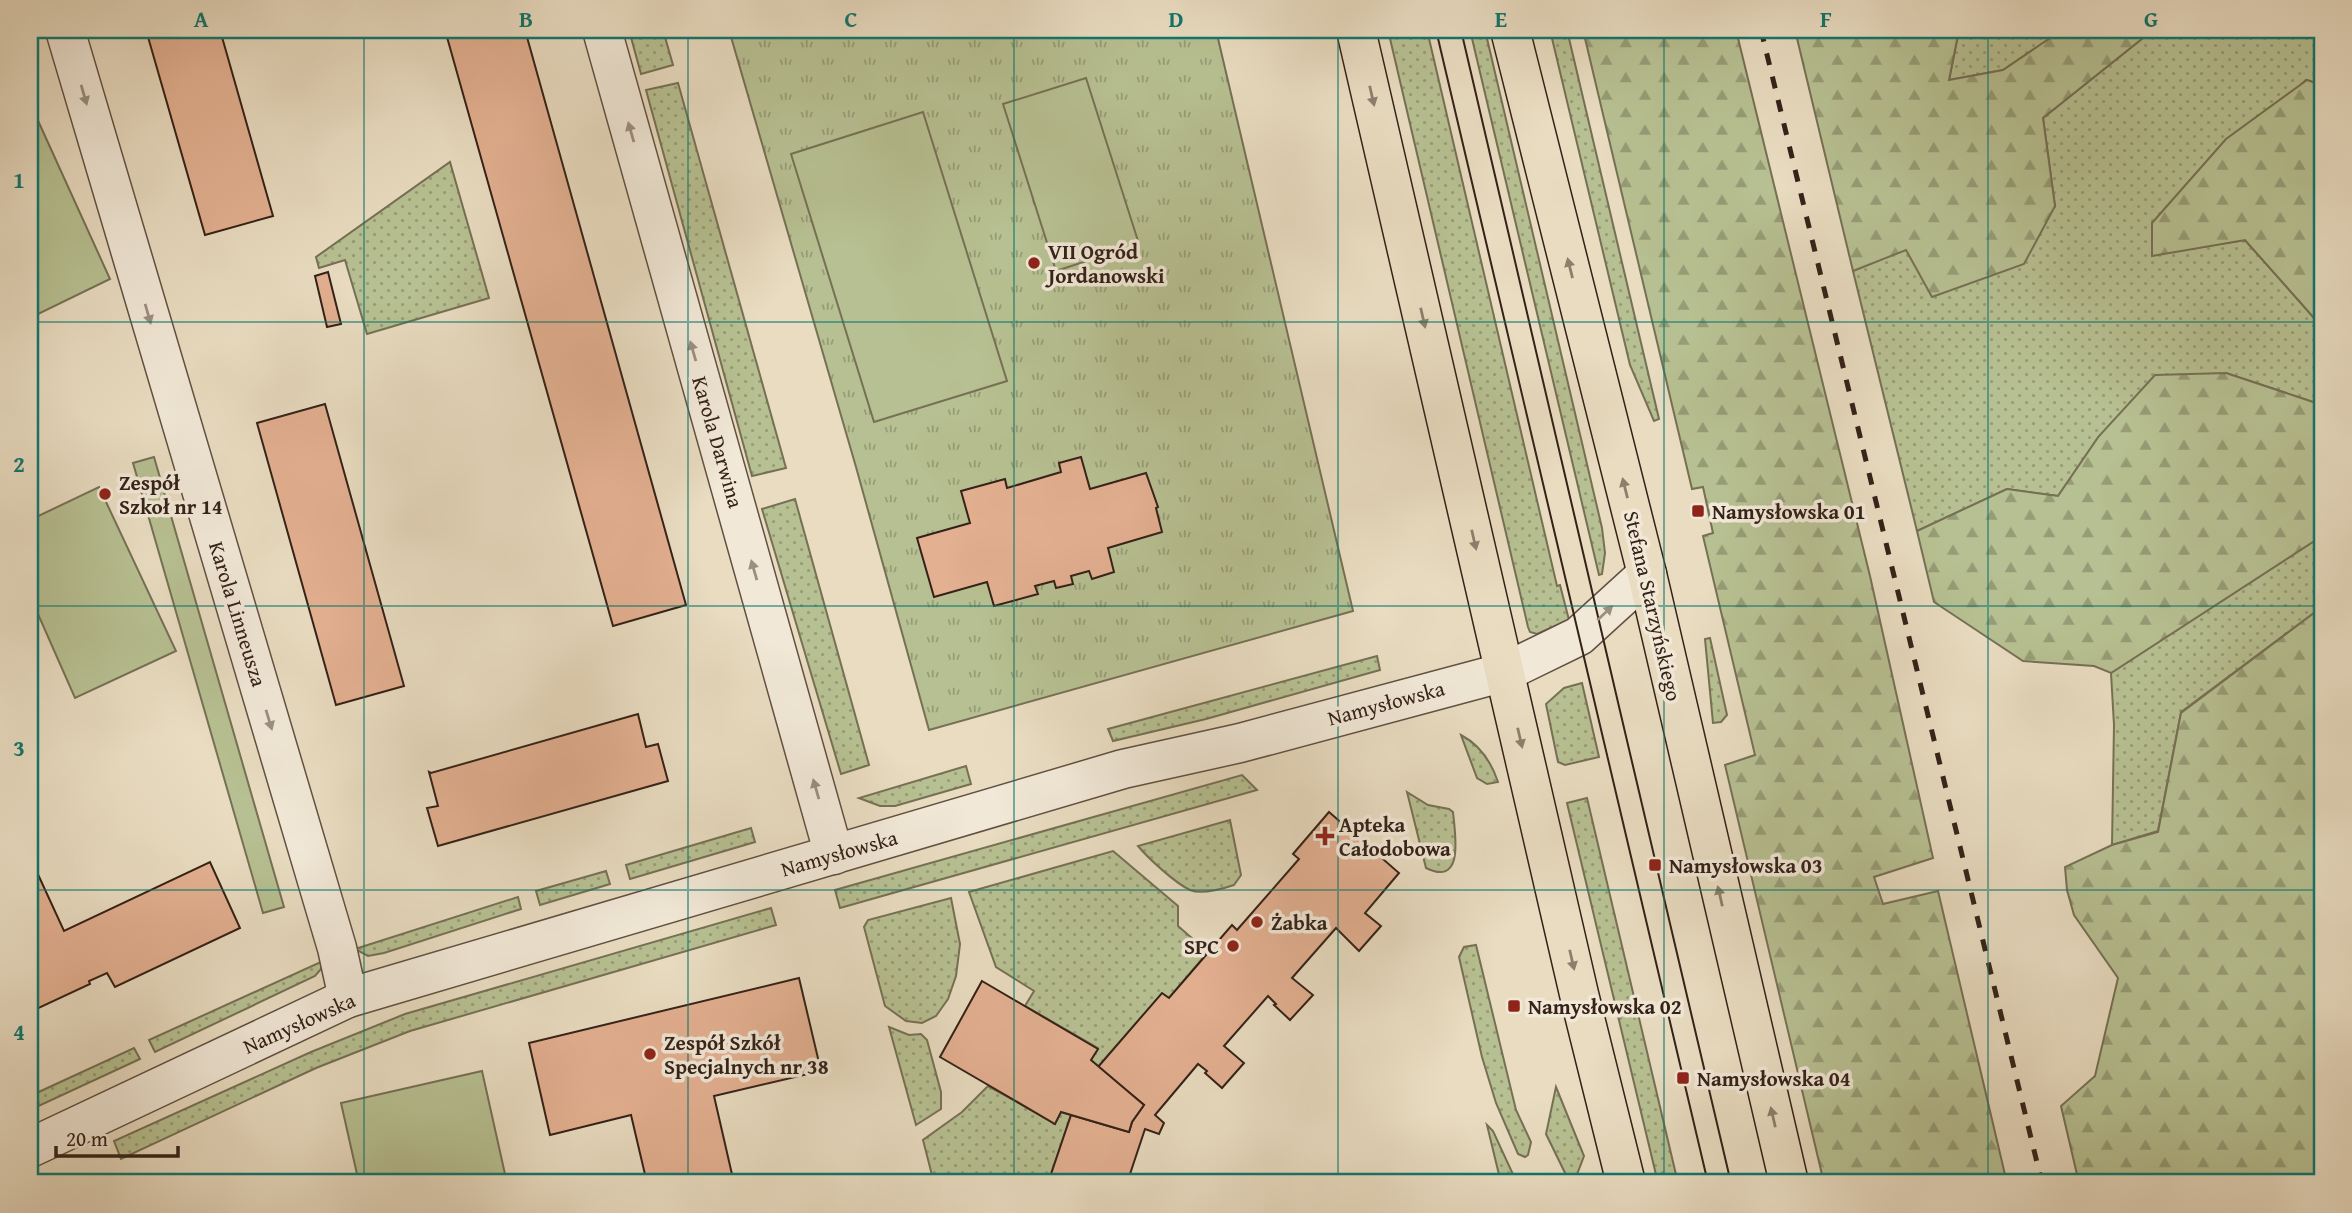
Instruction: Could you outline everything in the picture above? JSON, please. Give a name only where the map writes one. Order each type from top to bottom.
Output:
[{"type":"main road","points":[[1356,30],[1626,1183]]},
{"type":"main road","name":"Stefana Starzyńskiego","points":[[1510,30],[1647,574],[1789,1183]]},
{"type":"street","name":"Karola Linneusza","points":[[65,30],[337,948],[348,998]]},
{"type":"street","name":"Karola Darwina","points":[[603,30],[834,855]]},
{"type":"street","name":"Namysłowska","points":[[30,1148],[348,998],[1124,769],[1240,743],[1505,672],[1579,636],[1647,574]]},
{"type":"green space","points":[[629,30],[663,30],[673,65],[641,74]]},
{"type":"green space","name":"VII Ogród Jordanowski","points":[[729,30],[1216,30],[1353,611],[929,730]]},
{"type":"green space","points":[[1388,30],[1427,30],[1557,586],[1560,585],[1569,620],[1537,634],[1530,632],[1528,627]]},
{"type":"green space","points":[[1470,30],[1485,30],[1602,528],[1605,553],[1602,574],[1599,575]]},
{"type":"green space","points":[[1550,30],[1567,30],[1659,419],[1654,421],[1630,365]]},
{"type":"green space","points":[[1583,30],[1736,30],[1870,576],[1933,858],[1874,877],[1883,904],[1938,891],[2007,1183],[1824,1183],[1725,765],[1755,755],[1703,536],[1713,533],[1703,487],[1692,489]]},
{"type":"green space","points":[[1795,30],[1959,30],[1949,80],[2003,70],[2062,30],[2153,30],[2043,118],[2055,206],[2024,264],[1932,297],[1906,250],[1853,271]]},
{"type":"green space","points":[[1959,30],[2062,30],[2003,70],[1949,80]]},
{"type":"green space","points":[[2153,30],[2322,30],[2322,85],[2306,80],[2152,223],[2152,255],[2245,240],[2322,327],[2322,405],[2226,373],[2099,436],[2058,496],[2007,489],[1917,531],[1853,271],[1906,249],[2055,206],[2043,118]]},
{"type":"green space","points":[[1086,78],[1139,244],[1056,271],[1003,104]]},
{"type":"green space","points":[[2307,80],[2322,85],[2322,327],[2245,240],[2152,256],[2152,223],[2226,139]]},
{"type":"green space","points":[[678,83],[786,468],[752,476],[646,90]]},
{"type":"green space","points":[[30,103],[110,279],[30,318]]},
{"type":"green space","points":[[923,112],[1007,381],[874,422],[791,154]]},
{"type":"green space","points":[[450,162],[489,298],[367,334],[345,260],[319,268],[316,257]]},
{"type":"green space","points":[[2226,373],[2322,405],[2322,536],[2111,673],[2094,666],[2023,661],[1934,602],[1917,531],[2007,489],[2058,496],[2099,436],[2155,375]]},
{"type":"green space","points":[[154,457],[284,907],[263,913],[133,463]]},
{"type":"green space","points":[[99,487],[176,651],[75,698],[30,596],[30,520]]},
{"type":"green space","points":[[795,499],[869,765],[841,774],[762,509]]},
{"type":"green space","points":[[2322,536],[2322,607],[2181,712],[2158,831],[2112,845],[2114,725],[2111,673]]},
{"type":"green space","points":[[2322,607],[2322,1183],[2079,1183],[2061,1106],[2095,1076],[2118,978],[2074,915],[2067,890],[2065,867],[2112,845],[2158,832],[2181,713]]},
{"type":"green space","points":[[1710,638],[1727,715],[1721,722],[1713,723],[1705,639]]},
{"type":"green space","points":[[1377,656],[1380,670],[1206,719],[1113,741],[1108,729]]},
{"type":"green space","points":[[1582,683],[1599,757],[1565,765],[1558,762],[1546,704],[1564,688]]},
{"type":"green space","points":[[1461,735],[1484,754],[1498,782],[1487,784],[1477,778]]},
{"type":"green space","points":[[966,766],[971,784],[895,806],[880,806],[859,798]]},
{"type":"green space","points":[[1242,775],[1257,790],[840,908],[835,890]]},
{"type":"green space","points":[[1407,792],[1428,805],[1453,812],[1455,855],[1447,870],[1438,872],[1426,868]]},
{"type":"green space","points":[[1587,798],[1678,1183],[1658,1183],[1567,803]]},
{"type":"green space","points":[[1230,820],[1241,875],[1234,885],[1224,888],[1206,892],[1190,890],[1162,870],[1138,846]]},
{"type":"green space","points":[[751,828],[755,842],[630,879],[626,865]]},
{"type":"green space","points":[[1113,851],[1178,906],[1178,926],[1208,952],[1169,998],[1162,994],[1098,1067],[1091,1060],[1098,1048],[1025,1006],[1034,991],[996,967],[969,892]]},
{"type":"green space","points":[[606,871],[610,884],[540,905],[536,891]]},
{"type":"green space","points":[[518,897],[521,909],[384,953],[368,956],[355,949]]},
{"type":"green space","points":[[951,898],[960,944],[956,976],[948,999],[936,1016],[922,1023],[906,1021],[885,1006],[864,927],[868,920]]},
{"type":"green space","points":[[771,908],[776,925],[410,1031],[316,1068],[121,1159],[114,1141],[311,1052],[405,1014]]},
{"type":"green space","points":[[1476,945],[1516,1110],[1531,1142],[1525,1157],[1518,1154],[1496,1103],[1482,1057],[1459,957],[1464,947]]},
{"type":"green space","points":[[323,961],[315,976],[155,1052],[149,1040]]},
{"type":"green space","points":[[889,1027],[909,1035],[921,1034],[927,1040],[941,1092],[941,1109],[916,1125]]},
{"type":"green space","points":[[134,1048],[140,1059],[30,1110],[30,1096]]},
{"type":"green space","points":[[482,1071],[507,1183],[359,1183],[341,1103]]},
{"type":"green space","points":[[988,1086],[1055,1123],[1061,1112],[1071,1115],[1048,1183],[934,1183],[923,1140],[962,1112]]},
{"type":"green space","points":[[1556,1087],[1584,1156],[1576,1177],[1568,1179],[1546,1134]]},
{"type":"green space","points":[[1487,1125],[1493,1131],[1517,1183],[1501,1183]]},
{"type":"building","points":[[146,30],[220,30],[273,216],[205,235]]},
{"type":"building","points":[[445,30],[525,30],[686,605],[613,626]]},
{"type":"building","points":[[328,272],[341,324],[327,327],[315,276]]},
{"type":"building","points":[[325,404],[404,686],[336,705],[257,423]]},
{"type":"building","points":[[1081,457],[1090,489],[1146,473],[1158,507],[1156,508],[1162,532],[1108,548],[1114,572],[1092,579],[1089,571],[1071,576],[1073,584],[1056,588],[1054,581],[1035,586],[1038,594],[994,606],[987,582],[934,597],[917,538],[970,523],[961,491],[1005,479],[1007,488],[1061,472],[1059,463]]},
{"type":"building","points":[[638,714],[646,747],[658,744],[668,781],[438,846],[427,808],[438,806],[429,772]]},
{"type":"building","points":[[1329,812],[1399,873],[1365,913],[1381,926],[1359,951],[1336,928],[1292,978],[1313,995],[1290,1020],[1268,996],[1224,1046],[1244,1063],[1222,1088],[1198,1064],[1155,1115],[1164,1123],[1159,1134],[1145,1129],[1127,1183],[1048,1183],[1071,1115],[1129,1132],[1132,1122],[1144,1105],[1098,1067],[1162,993],[1169,998],[1232,925],[1237,930],[1299,859],[1293,854]]},
{"type":"building","points":[[30,857],[64,931],[210,862],[240,928],[115,987],[107,973],[89,981],[90,984],[30,1012]]},
{"type":"building","points":[[799,978],[821,1071],[714,1096],[734,1183],[647,1183],[631,1115],[550,1135],[529,1043]]},
{"type":"building","points":[[982,981],[1098,1049],[1091,1060],[1144,1105],[1132,1122],[1129,1132],[1061,1112],[1055,1124],[940,1057]]},
{"type":"building","points":[[846,1177],[848,1183],[820,1183]]},
{"type":"tram line","points":[[1436,30],[1708,1183]]},
{"type":"tram line","points":[[1461,30],[1731,1183]]},
{"type":"railway","points":[[1761,30],[2042,1183]]},
{"type":"place","name":"VII Ogród Jordanowski","points":[[1034,263]]},
{"type":"place","name":"Zespół Szkoł nr 14","points":[[105,494]]},
{"type":"place","name":"Namysłowska 01","points":[[1698,511]]},
{"type":"place","name":"Apteka Całodobowa","points":[[1325,836]]},
{"type":"place","name":"Namysłowska 03","points":[[1655,865]]},
{"type":"place","name":"Żabka","points":[[1257,922]]},
{"type":"place","name":"SPC","points":[[1233,946]]},
{"type":"place","name":"Namysłowska 02","points":[[1514,1006]]},
{"type":"place","name":"Zespół Szkół Specjalnych nr 38","points":[[650,1054]]},
{"type":"place","name":"Namysłowska 04","points":[[1683,1078]]}]
